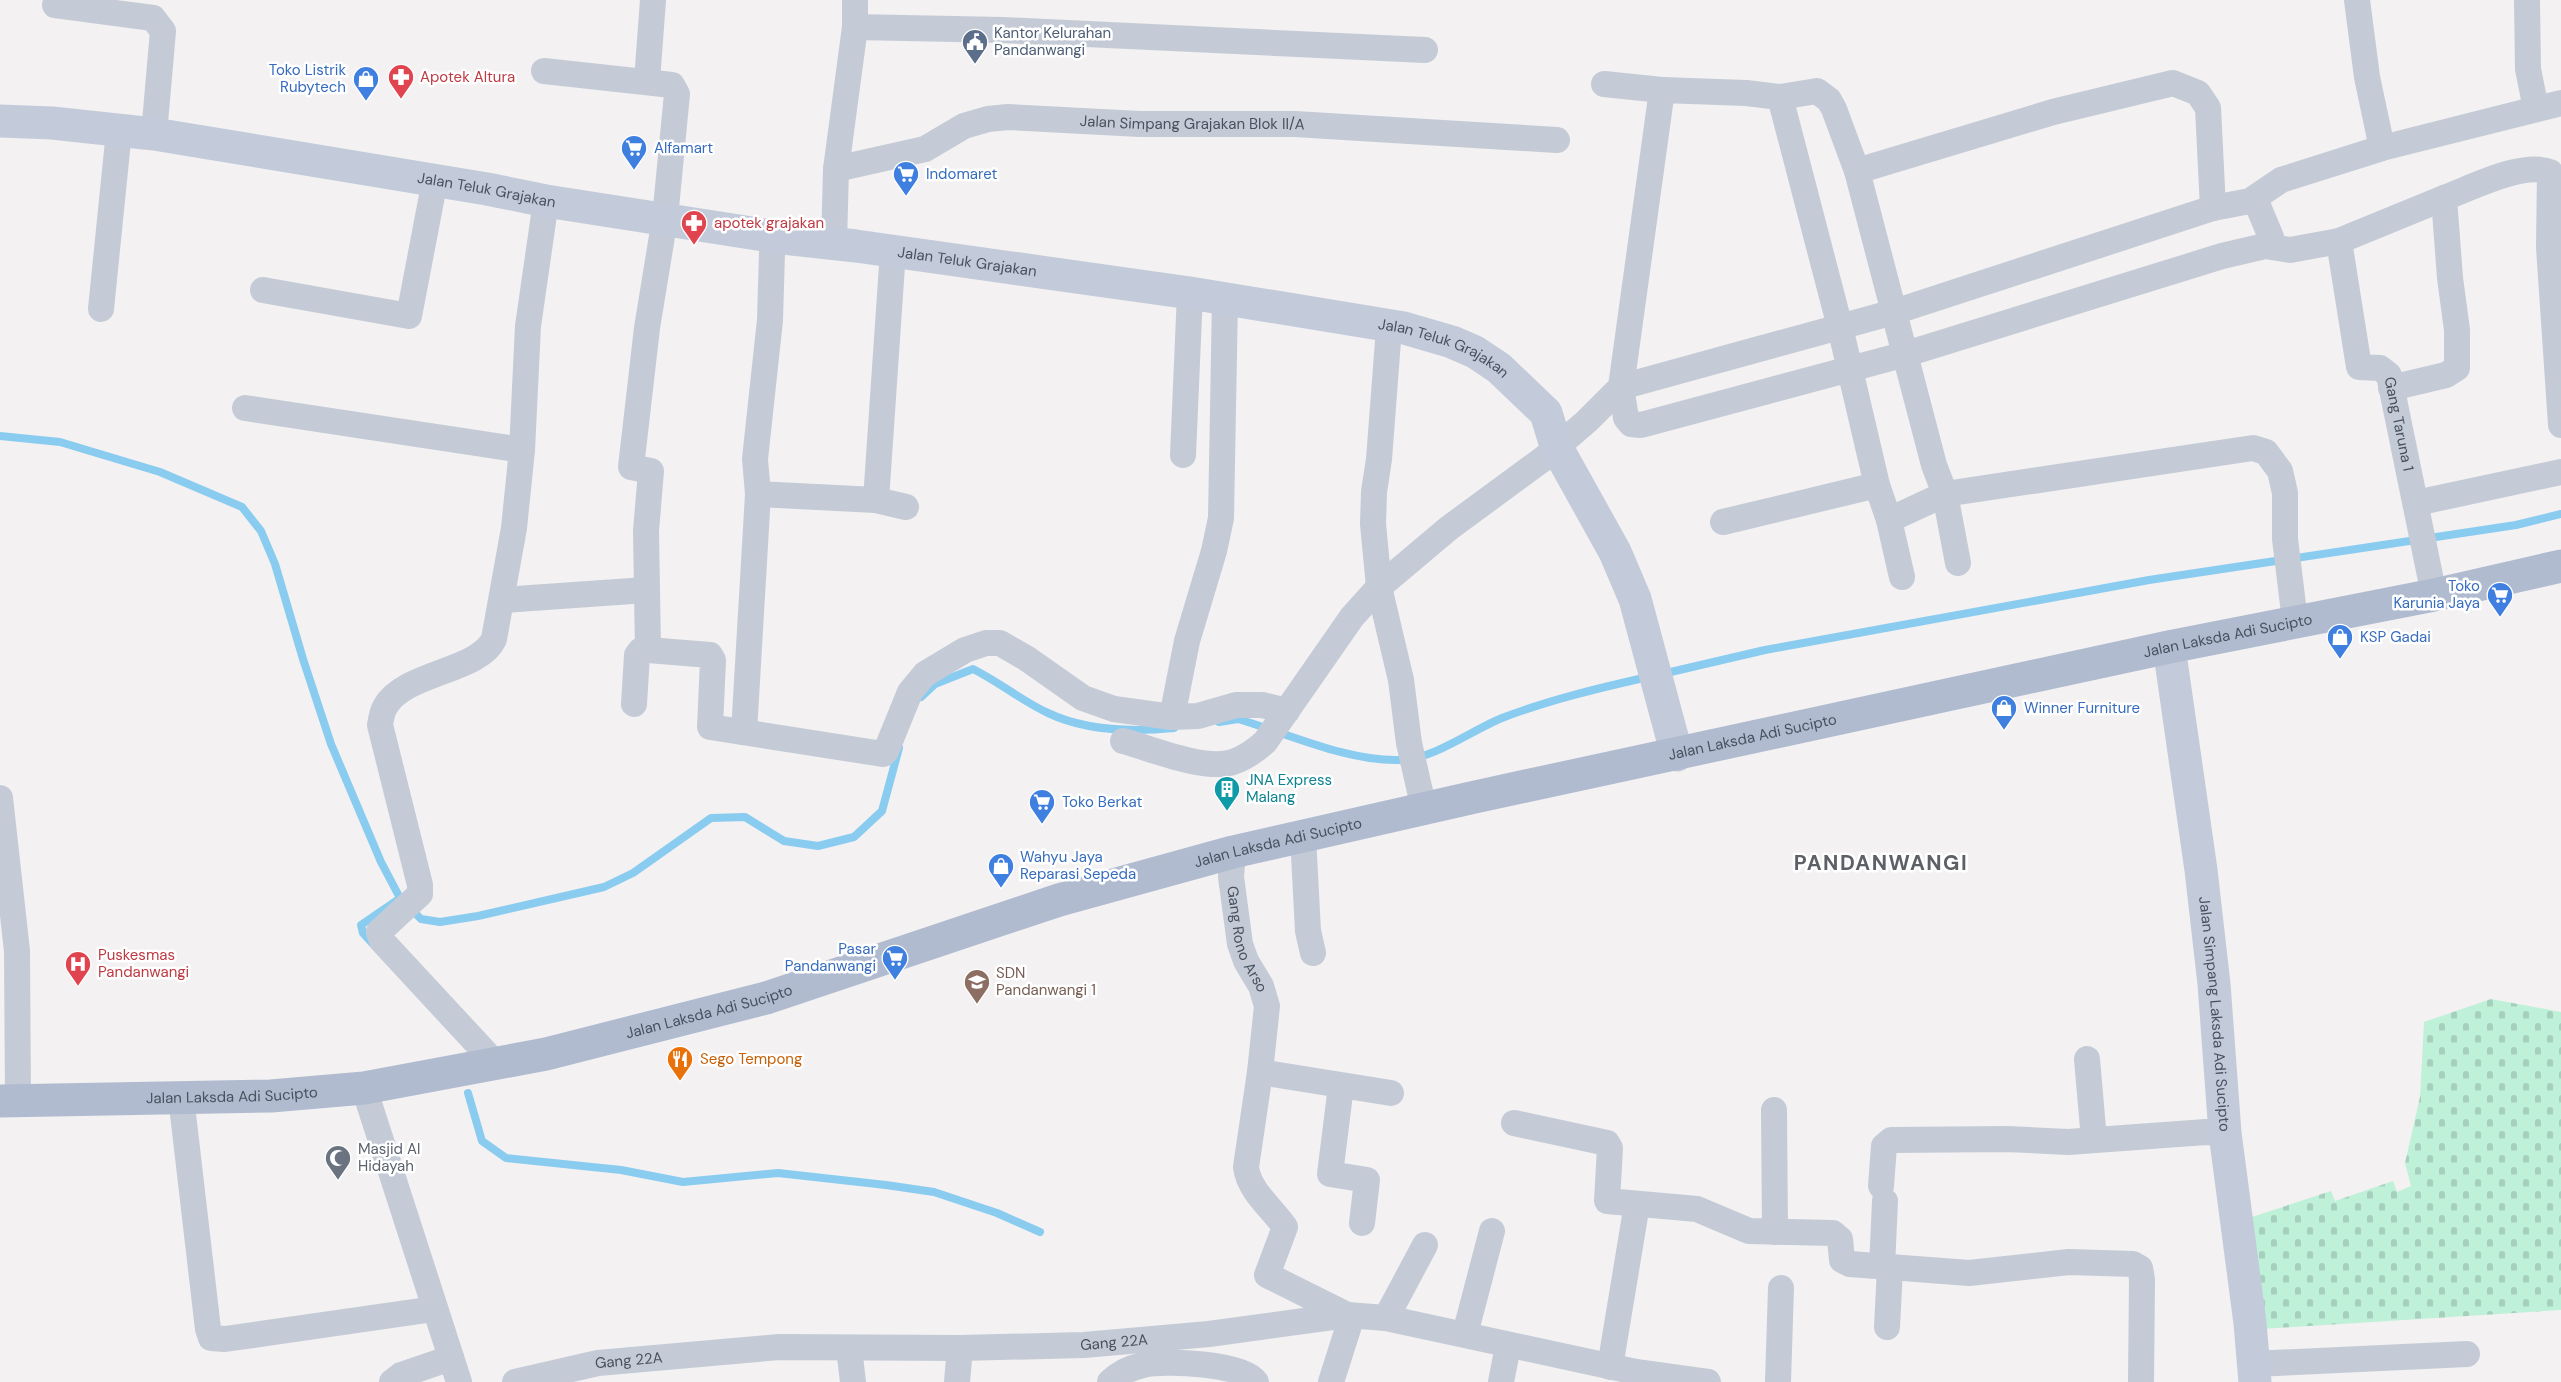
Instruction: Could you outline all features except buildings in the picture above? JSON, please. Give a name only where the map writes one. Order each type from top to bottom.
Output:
[{"type":"main road","name":"Jalan Laksda Adi Sucipto","points":[[9,1101],[271,1096],[364,1088],[546,1054],[766,998],[1059,900],[1233,852],[2169,647],[2434,595],[2561,566]]},
{"type":"street","points":[[647,81],[653,0]]},
{"type":"street","points":[[834,244],[836,168],[855,27],[855,0]]},
{"type":"street","points":[[2357,0],[2367,77],[2382,148]]},
{"type":"street","points":[[2527,0],[2528,69],[2536,109]]},
{"type":"street","points":[[55,5],[153,18],[159,24],[163,31],[154,134]]},
{"type":"street","points":[[855,27],[1004,30],[1425,50]]},
{"type":"street","points":[[544,71],[672,85],[677,94],[665,218],[647,328],[631,467],[651,471],[646,531],[648,650]]},
{"type":"street","points":[[1857,171],[2052,112],[2173,83],[2198,93],[2208,108],[2213,208]]},
{"type":"street","points":[[1604,84],[1780,97],[1817,91],[1829,100],[1857,171],[1934,465],[1945,494],[1958,563]]},
{"type":"street","points":[[1662,90],[1622,387],[1626,418],[1631,424],[1641,425],[1906,354],[2222,256],[2265,246],[2290,250],[2340,241],[2444,198],[2524,170],[2540,168],[2550,172],[2549,246],[2561,425]]},
{"type":"street","points":[[1780,97],[1851,369],[1877,484],[1889,520],[1902,577]]},
{"type":"street","points":[[1124,741],[1196,762],[1233,762],[1253,752],[1265,742],[1352,616],[1379,587],[1449,528],[1543,459],[1587,422],[1622,387],[1894,312],[2213,208],[2250,201],[2281,180],[2382,148],[2561,103]]},
{"type":"street","name":"Jalan Simpang Grajakan Blok II/A","points":[[836,168],[926,148],[964,126],[988,119],[1008,117],[1140,124],[1307,125],[1557,140]]},
{"type":"street","name":"Jalan Teluk Grajakan","points":[[0,121],[52,123],[154,134],[435,180],[546,201],[834,244],[1190,293],[1404,328],[1452,342],[1474,352],[1499,368],[1546,413],[1556,446],[1615,552],[1635,598],[1677,755]]},
{"type":"street","points":[[101,309],[119,131]]},
{"type":"street","points":[[263,290],[409,316],[435,180]]},
{"type":"street","points":[[2391,388],[2446,375],[2457,368],[2457,330],[2450,278],[2444,198]]},
{"type":"street","points":[[496,1064],[382,941],[379,932],[420,894],[420,885],[380,725],[385,707],[394,696],[486,652],[494,639],[503,600],[514,528],[522,450],[528,326],[546,201]]},
{"type":"street","points":[[2250,201],[2258,206],[2271,237],[2265,246]]},
{"type":"street","name":"Gang Taruna 1","points":[[2340,241],[2359,367],[2380,368],[2386,371],[2434,595]]},
{"type":"street","points":[[876,500],[893,251]]},
{"type":"street","points":[[744,732],[758,494],[755,459],[770,320],[772,253]]},
{"type":"street","points":[[1183,455],[1190,293]]},
{"type":"street","points":[[1172,717],[1187,641],[1214,551],[1221,518],[1225,299]]},
{"type":"street","points":[[1388,341],[1373,524],[1379,587],[1401,680],[1409,743],[1424,809]]},
{"type":"street","points":[[245,408],[522,450]]},
{"type":"street","points":[[1889,520],[1945,494],[2253,448],[2266,452],[2280,471],[2285,494],[2285,539],[2295,621]]},
{"type":"street","points":[[2417,509],[2561,472]]},
{"type":"street","points":[[1723,522],[1877,484]]},
{"type":"street","points":[[758,494],[876,500],[906,507]]},
{"type":"street","points":[[503,600],[646,590]]},
{"type":"street","points":[[634,704],[637,655],[640,651],[710,655],[713,660],[710,727],[883,754],[910,692],[925,674],[965,650],[986,643],[1000,643],[1026,658],[1083,698],[1114,709],[1172,717],[1198,716],[1236,705],[1262,705],[1286,712]]},
{"type":"street","name":"Jalan Simpang Laksda Adi Sucipto","points":[[2169,647],[2201,870],[2214,984],[2225,1133],[2254,1373]]},
{"type":"street","points":[[0,798],[17,951],[9,1101]]},
{"type":"street","points":[[1303,836],[1308,931],[1313,953]]},
{"type":"street","name":"Gang Rono Arso","points":[[1233,852],[1231,877],[1240,944],[1267,1006],[1246,1167],[1254,1189],[1285,1227],[1267,1275],[1350,1316]]},
{"type":"street","points":[[2087,1059],[2094,1140]]},
{"type":"street","points":[[1260,1072],[1391,1093]]},
{"type":"street","points":[[1341,1086],[1330,1174],[1367,1180],[1362,1223]]},
{"type":"street","points":[[364,1088],[459,1382]]},
{"type":"street","points":[[181,1097],[208,1329],[211,1338],[225,1339],[434,1309]]},
{"type":"street","points":[[1774,1110],[1775,1232]]},
{"type":"street","points":[[1514,1123],[1607,1143],[1610,1148],[1607,1201],[1697,1209],[1749,1231],[1833,1233],[1840,1239],[1843,1262],[1886,1268],[1969,1273],[2069,1262],[2133,1264],[2140,1269],[2142,1278],[2141,1382]]},
{"type":"street","points":[[1887,1327],[1884,1146],[1891,1140],[2007,1139],[2068,1142],[2206,1132],[2225,1133]]},
{"type":"street","points":[[1610,1367],[1637,1204]]},
{"type":"street","points":[[1465,1334],[1492,1231]]},
{"type":"street","points":[[1386,1318],[1425,1245]]},
{"type":"street","points":[[1778,1382],[1781,1288]]},
{"type":"street","points":[[1331,1382],[1350,1316]]},
{"type":"street","name":"Gang 22A","points":[[515,1382],[598,1363],[779,1347],[960,1348],[1084,1345],[1209,1334],[1350,1316],[1386,1318],[1610,1367],[1708,1382]]},
{"type":"street","points":[[1501,1382],[1508,1346]]},
{"type":"street","points":[[849,1348],[853,1382]]},
{"type":"street","points":[[957,1382],[960,1348]]},
{"type":"street","points":[[2254,1373],[2467,1354]]},
{"type":"street","points":[[392,1382],[401,1375],[451,1358]]},
{"type":"street","points":[[1110,1382],[1118,1374],[1144,1364],[1196,1362],[1244,1373],[1256,1382]]},
{"type":"green space","points":[[2491,999],[2561,1012],[2561,1310],[2262,1329],[2249,1218],[2331,1191],[2335,1201],[2393,1181],[2397,1192],[2411,1186],[2405,1163],[2420,1097],[2424,1022]]},
{"type":"waterway","points":[[0,436],[60,442],[160,472],[242,507],[261,531],[275,564],[331,744],[381,862],[400,898],[421,919],[440,922],[478,916],[604,887],[633,873],[711,818],[745,817],[784,841],[818,846],[854,837],[882,811],[899,748]]},
{"type":"waterway","points":[[1662,674],[1765,650],[2149,580],[2516,525],[2561,514]]},
{"type":"waterway","points":[[921,697],[935,684],[973,669],[1038,708],[1078,724],[1127,730],[1174,728]]},
{"type":"waterway","points":[[1219,722],[1238,719],[1340,752],[1360,757],[1401,760],[1426,755],[1502,718],[1574,695],[1648,677]]},
{"type":"waterway","points":[[373,944],[363,933],[361,925],[396,901]]},
{"type":"waterway","points":[[468,1093],[482,1141],[506,1158],[621,1170],[683,1182],[778,1173],[886,1185],[934,1192],[997,1213],[1040,1232]]},
{"type":"place","name":"Kantor Kelurahan Pandanwangi","points":[[975,65]]},
{"type":"place","name":"Apotek Altura","points":[[401,100]]},
{"type":"place","name":"Toko Listrik Rubytech","points":[[366,102]]},
{"type":"place","name":"Alfamart","points":[[634,171]]},
{"type":"place","name":"Indomaret","points":[[906,197]]},
{"type":"place","name":"apotek grajakan","points":[[694,246]]},
{"type":"place","name":"Toko Karunia Jaya","points":[[2500,618]]},
{"type":"place","name":"KSP Gadai","points":[[2340,660]]},
{"type":"place","name":"Winner Furniture","points":[[2004,731]]},
{"type":"place","name":"JNA Express Malang","points":[[1227,812]]},
{"type":"place","name":"Toko Berkat","points":[[1042,825]]},
{"type":"place","name":"Wahyu Jaya Reparasi Sepeda","points":[[1001,889]]},
{"type":"place","name":"Pasar Pandanwangi","points":[[895,981]]},
{"type":"place","name":"Puskesmas Pandanwangi","points":[[78,987]]},
{"type":"place","name":"SDN Pandanwangi 1","points":[[977,1005]]},
{"type":"place","name":"Sego Tempong","points":[[680,1082]]},
{"type":"place","name":"Masjid Al Hidayah","points":[[338,1181]]},
{"type":"district","name":"PANDANWANGI","points":[[1881,863]]}]
